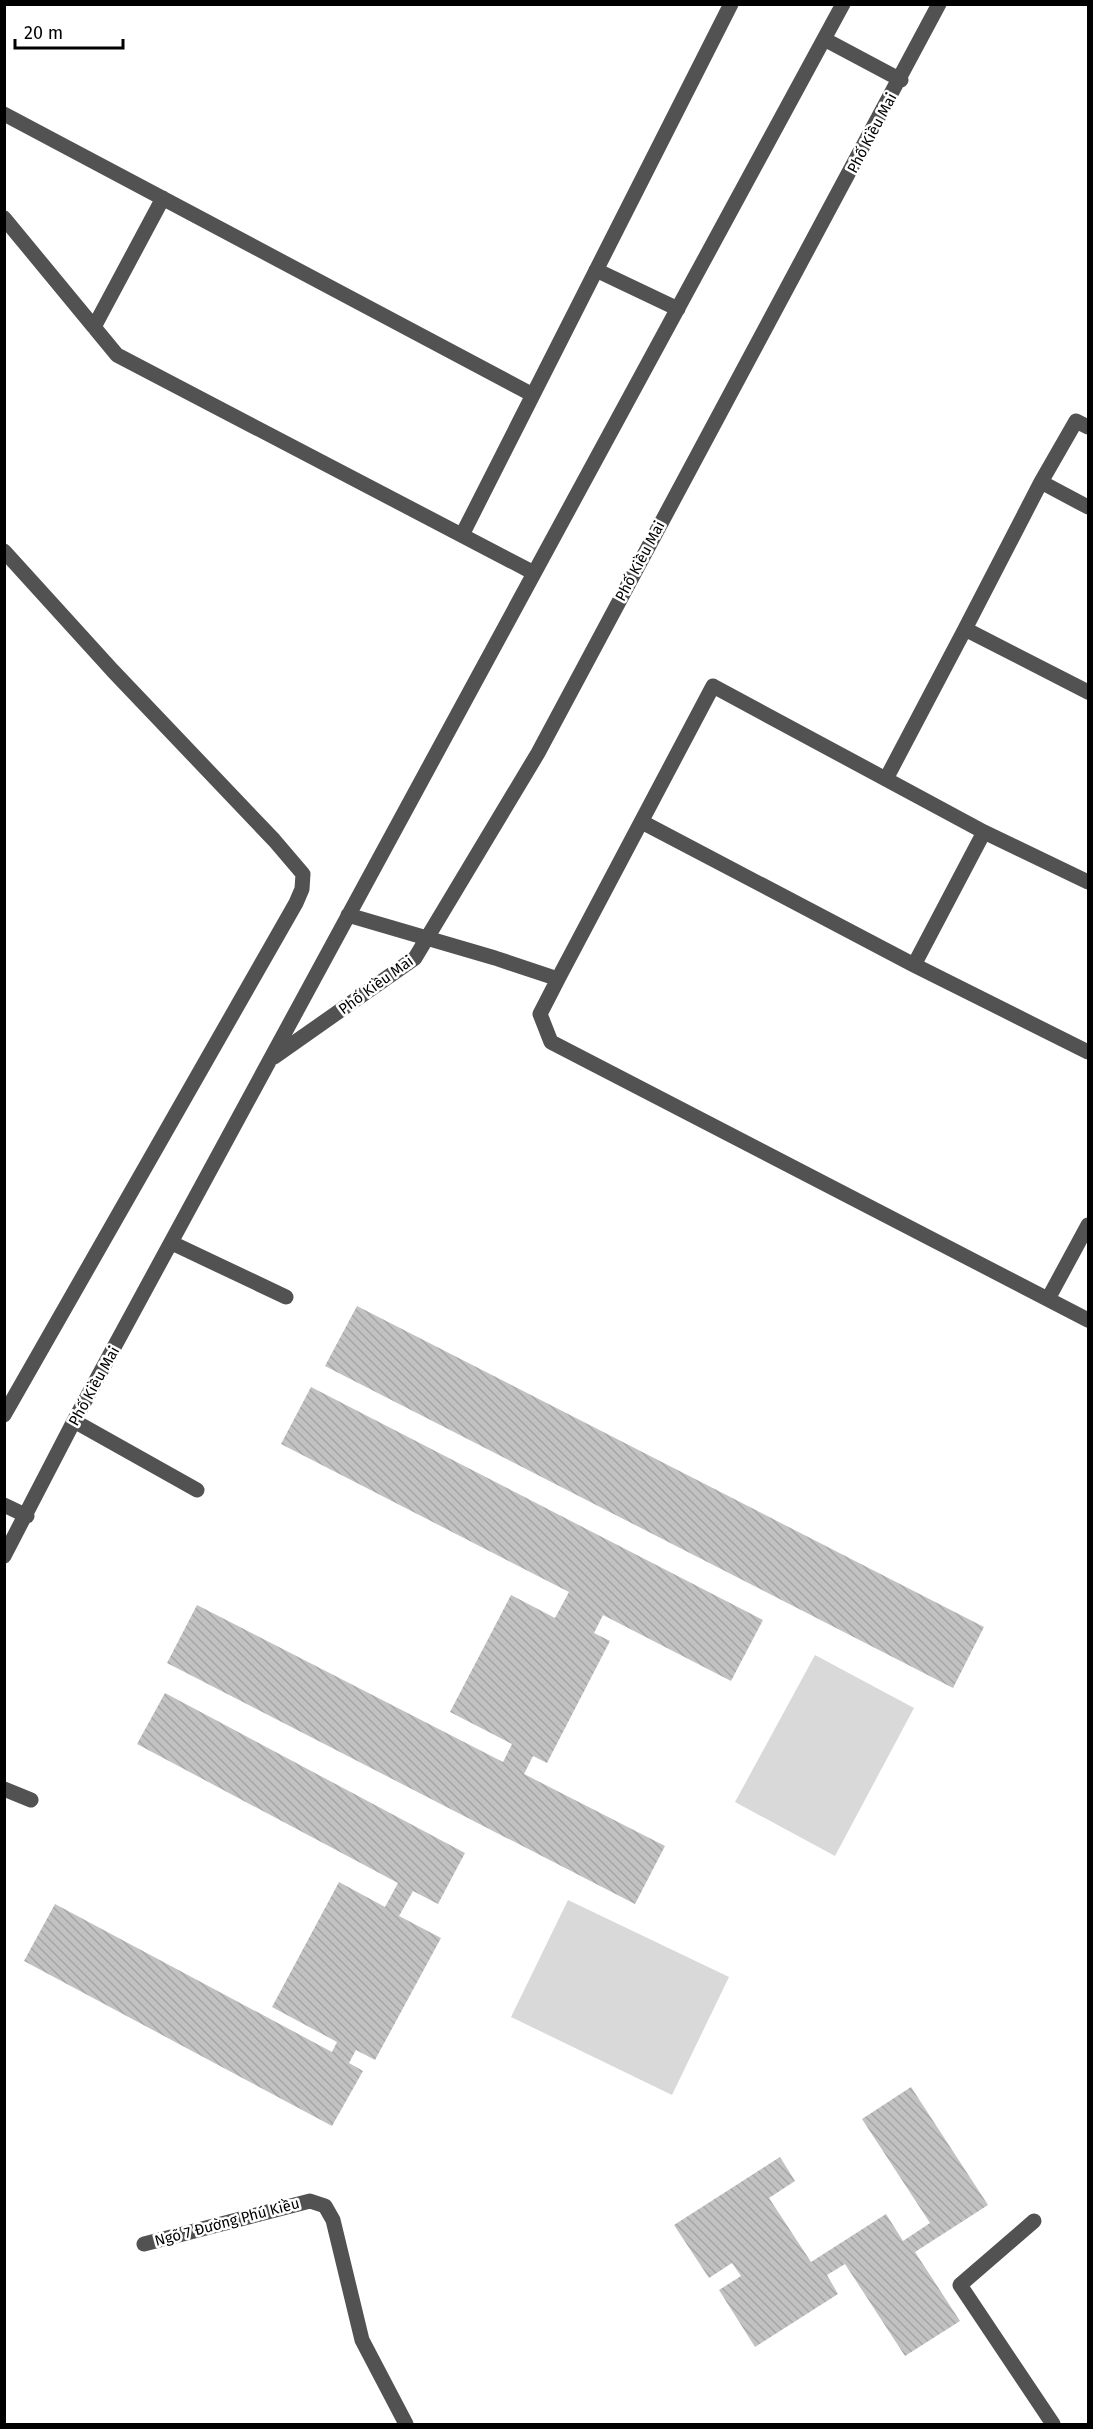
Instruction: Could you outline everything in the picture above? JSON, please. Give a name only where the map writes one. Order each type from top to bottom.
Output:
[{"type":"street","points":[[462,535],[731,4]]},
{"type":"street","name":"Phố Kiều Mai","points":[[4,1556],[27,1516],[74,1421],[348,915],[375,871],[843,4]]},
{"type":"street","name":"Phố Kiều Mai","points":[[272,1058],[416,958],[537,753],[901,80],[939,4]]},
{"type":"street","points":[[825,39],[901,80]]},
{"type":"street","points":[[4,114],[533,395]]},
{"type":"street","points":[[94,327],[163,198]]},
{"type":"street","points":[[4,218],[117,355],[534,573]]},
{"type":"street","points":[[596,270],[678,309]]},
{"type":"street","points":[[886,779],[1041,482],[1076,421],[1089,428]]},
{"type":"street","points":[[1041,482],[1089,507]]},
{"type":"street","points":[[4,551],[113,671],[274,840],[303,874],[302,889],[296,903],[4,1415]]},
{"type":"street","points":[[965,629],[1089,692]]},
{"type":"street","points":[[1089,882],[984,832],[713,686],[540,1014],[551,1042],[1089,1320]]},
{"type":"street","points":[[642,822],[914,965],[1089,1052]]},
{"type":"street","points":[[914,965],[984,832]]},
{"type":"street","points":[[348,915],[558,979]]},
{"type":"street","points":[[1048,1299],[1089,1225]]},
{"type":"street","points":[[172,1243],[285,1297]]},
{"type":"street","points":[[74,1421],[197,1490]]},
{"type":"street","points":[[4,1505],[27,1516]]},
{"type":"street","points":[[4,1789],[31,1800]]},
{"type":"street","name":"Ngõ 7 Đường Phú Kiều","points":[[144,2244],[310,2200],[325,2206],[333,2220],[362,2340],[406,2424]]},
{"type":"street","points":[[1034,2221],[960,2285],[1053,2424]]},
{"type":"shaded area","points":[[815,1655],[914,1708],[835,1856],[735,1802]]},
{"type":"shaded area","points":[[568,1900],[729,1977],[672,2095],[511,2017]]},
{"type":"building","points":[[357,1306],[984,1627],[953,1688],[325,1366]]},
{"type":"building","points":[[311,1387],[763,1620],[731,1681],[603,1615],[594,1633],[610,1641],[547,1763],[533,1756],[524,1774],[665,1846],[635,1904],[167,1663],[197,1605],[503,1762],[512,1744],[450,1712],[511,1595],[555,1618],[569,1592],[281,1444]]},
{"type":"building","points":[[165,1693],[465,1853],[438,1904],[413,1891],[399,1916],[441,1938],[375,2060],[356,2050],[349,2063],[363,2071],[332,2126],[24,1961],[55,1904],[332,2052],[337,2042],[272,2007],[339,1882],[385,1907],[398,1883],[137,1744]]},
{"type":"building","points":[[911,2087],[988,2205],[915,2252],[960,2321],[905,2356],[845,2264],[827,2275],[838,2294],[755,2347],[719,2290],[741,2276],[732,2263],[709,2278],[674,2225],[780,2157],[795,2181],[769,2198],[811,2262],[886,2214],[903,2241],[930,2223],[862,2119]]}]
